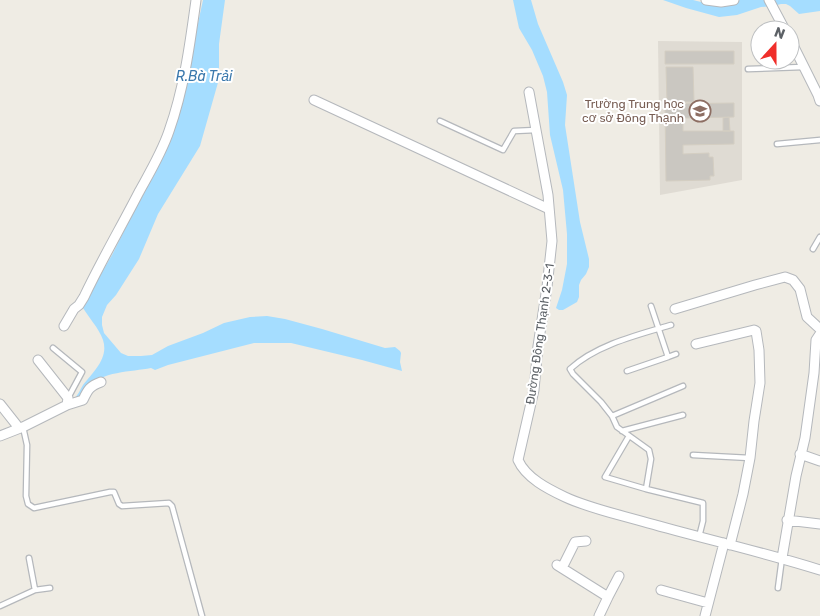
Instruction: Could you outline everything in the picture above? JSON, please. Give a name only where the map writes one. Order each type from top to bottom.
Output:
[{"type":"street","points":[[64,326],[90,285],[169,132],[185,68],[196,0]]},
{"type":"street","points":[[706,0],[721,2],[734,0]]},
{"type":"street","points":[[769,0],[780,20]]},
{"type":"street","points":[[800,59],[820,101]]},
{"type":"street","name":"Đường Đông Thạnh 2-3-1","points":[[529,92],[548,195],[552,241],[534,390],[518,460],[522,469],[540,483],[567,498],[596,508],[820,570]]},
{"type":"street","points":[[314,100],[549,209]]},
{"type":"street","points":[[675,309],[785,277],[793,280],[800,289],[807,317],[820,329]]},
{"type":"street","points":[[696,344],[754,330],[759,350],[760,383],[743,494],[705,616]]},
{"type":"street","points":[[782,558],[800,454],[805,438],[814,374],[816,340],[820,334]]},
{"type":"street","points":[[38,360],[68,402]]},
{"type":"street","points":[[0,436],[68,402],[83,400],[89,388],[102,382]]},
{"type":"street","points":[[0,404],[21,427]]},
{"type":"street","points":[[800,454],[820,461]]},
{"type":"street","points":[[788,520],[820,524]]},
{"type":"street","points":[[586,541],[575,542],[559,567],[608,597]]},
{"type":"street","points":[[599,616],[619,576]]},
{"type":"street","points":[[661,590],[708,603]]},
{"type":"lane","points":[[748,69],[804,67]]},
{"type":"lane","points":[[440,121],[502,150],[514,131],[536,130]]},
{"type":"lane","points":[[777,144],[820,140]]},
{"type":"lane","points":[[812,249],[820,237]]},
{"type":"lane","points":[[651,306],[668,357]]},
{"type":"lane","points":[[646,489],[651,460],[649,450],[617,427],[602,402],[570,369],[594,351],[671,325]]},
{"type":"lane","points":[[53,348],[82,372],[68,402]]},
{"type":"lane","points":[[627,371],[676,354]]},
{"type":"lane","points":[[612,416],[684,386]]},
{"type":"lane","points":[[622,430],[683,415]]},
{"type":"lane","points":[[21,427],[27,445],[26,496],[28,504],[34,508],[110,492],[114,492],[119,504],[122,506],[169,503],[172,506],[202,616]]},
{"type":"lane","points":[[629,436],[605,477],[703,503],[703,521],[699,537]]},
{"type":"lane","points":[[693,455],[750,458]]},
{"type":"lane","points":[[29,558],[35,590]]},
{"type":"lane","points":[[778,588],[782,558]]},
{"type":"lane","points":[[0,606],[35,590],[50,588]]},
{"type":"shaded area","name":"Trường Trung học cơ sở Đông Thạnh","points":[[658,41],[742,42],[742,180],[660,195]]},
{"type":"water","name":"R.Bà Trải","points":[[203,0],[225,0],[219,44],[219,79],[200,146],[158,214],[139,259],[116,295],[107,305],[102,317],[104,333],[121,353],[128,356],[152,355],[168,346],[224,323],[250,317],[267,316],[322,329],[385,348],[395,347],[401,353],[402,371],[291,343],[254,343],[155,370],[151,368],[108,375],[93,382],[82,399],[74,399],[99,364],[104,353],[103,340],[82,306],[112,255],[171,137]]},
{"type":"water","points":[[513,0],[531,0],[538,24],[567,95],[565,125],[589,267],[579,285],[577,302],[563,310],[556,308],[567,264],[567,234],[563,190],[550,135],[547,92],[543,76],[532,50],[519,28]]},
{"type":"water","points":[[663,0],[693,0],[705,3],[730,4],[740,0],[820,0],[820,11],[799,14],[790,6],[781,4],[761,7],[737,15],[719,17]]},
{"type":"building","points":[[665,51],[734,51],[734,64],[665,64]]},
{"type":"building","points":[[666,67],[693,67],[694,102],[667,102]]},
{"type":"building","points":[[734,103],[734,117],[683,118],[683,131],[734,131],[734,144],[683,145],[683,154],[709,153],[709,157],[713,157],[714,176],[710,176],[710,180],[666,181],[665,104]]},
{"type":"building","points":[[729,117],[730,131],[723,131],[723,118]]},
{"type":"place","name":"Trường Trung học cơ sở Đông Thạnh","points":[[700,111]]}]
